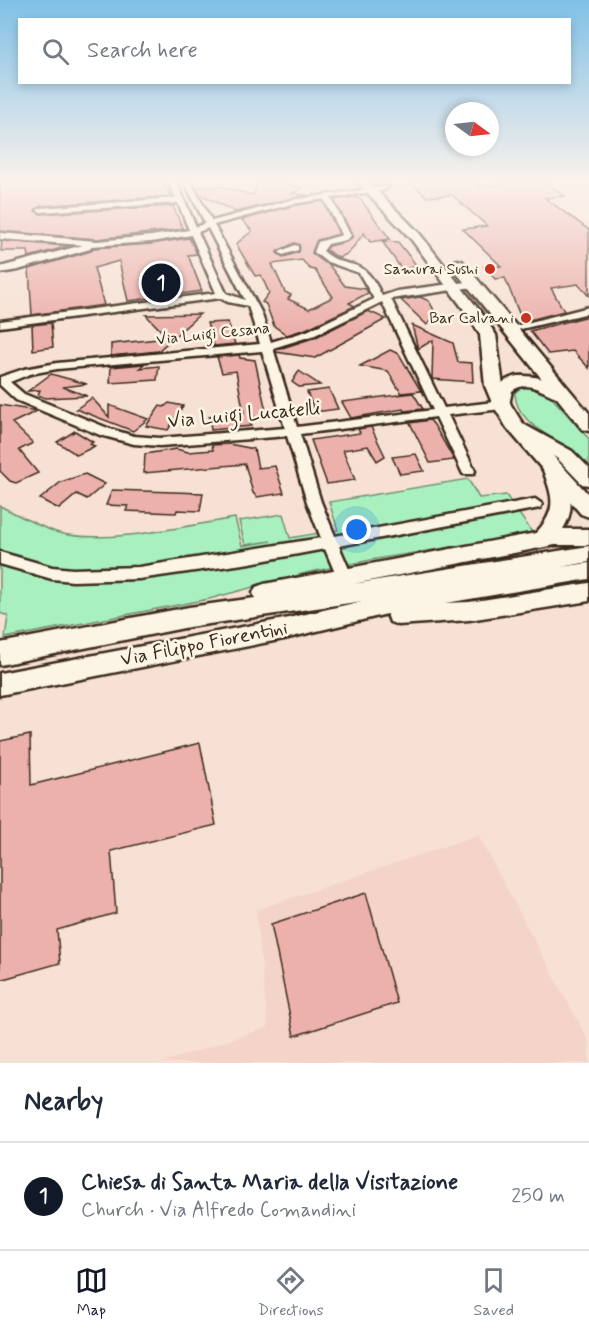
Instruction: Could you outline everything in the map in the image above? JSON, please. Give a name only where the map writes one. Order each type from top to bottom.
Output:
[{"type":"main road","points":[[411,231],[454,286],[488,335],[494,386],[514,424],[589,509]]},
{"type":"main road","points":[[424,231],[441,246],[560,393],[589,425]]},
{"type":"main road","points":[[502,405],[504,389],[517,381],[534,381],[560,393]]},
{"type":"main road","points":[[514,424],[565,455],[589,479]]},
{"type":"main road","points":[[543,539],[558,523],[564,505],[551,467]]},
{"type":"main road","points":[[189,617],[246,598],[344,576],[560,536],[589,537]]},
{"type":"main road","points":[[406,592],[589,554]]},
{"type":"main road","points":[[406,592],[589,571]]},
{"type":"main road","name":"Via Filippo Fiorentini","points":[[0,654],[189,617],[406,592]]},
{"type":"main road","name":"Via Filippo Fiorentini","points":[[0,684],[284,629],[406,592]]},
{"type":"main road","points":[[284,629],[427,612],[469,611],[589,592]]},
{"type":"street","points":[[0,270],[52,258],[97,244],[194,231],[222,295]]},
{"type":"street","points":[[213,231],[252,304],[314,501],[344,576]]},
{"type":"street","points":[[307,247],[340,240],[347,236],[344,231]]},
{"type":"street","points":[[0,236],[97,244]]},
{"type":"street","points":[[52,258],[54,242]]},
{"type":"street","points":[[320,245],[318,252],[323,257],[356,268],[387,297],[439,413],[468,471]]},
{"type":"street","points":[[283,252],[295,248]]},
{"type":"street","points":[[368,279],[387,297]]},
{"type":"street","name":"Via Luigi Cesana","points":[[1,381],[27,371],[48,367],[266,347],[311,333],[387,297],[473,284]]},
{"type":"street","points":[[0,324],[222,295],[231,300],[252,304]]},
{"type":"street","points":[[508,329],[589,309]]},
{"type":"street","name":"Via Luigi Lucatelli","points":[[1,381],[20,397],[105,432],[134,440],[185,441],[292,432],[502,405]]},
{"type":"street","points":[[0,558],[52,573],[87,576],[198,566],[327,537],[535,504]]},
{"type":"shaded area","points":[[478,835],[589,1042],[589,1063],[161,1063],[268,1027],[256,910]]},
{"type":"green space","points":[[529,385],[546,391],[589,439],[589,470],[572,453],[536,428],[521,412],[515,393],[519,388]]},
{"type":"green space","points":[[468,479],[479,498],[506,495],[532,532],[310,572],[209,599],[5,638],[8,616],[0,613],[0,506],[59,533],[78,536],[123,536],[235,518],[242,546],[271,541],[245,545],[239,521],[283,514],[290,538],[338,530],[329,502]]},
{"type":"building","points":[[0,231],[169,231],[97,239]]},
{"type":"building","points":[[252,231],[337,231],[339,234],[317,240],[312,253],[329,265],[345,286],[366,289],[368,293],[349,303],[355,306],[306,329],[287,335],[274,326],[266,304],[262,302],[269,293],[261,275],[255,276],[236,244]],"holes":[[[294,243],[300,245],[299,252],[284,257],[277,253]],[[302,260],[310,269],[315,270],[333,297],[309,309],[288,299],[291,295],[285,292],[272,264]]]},
{"type":"building","points":[[350,231],[384,231],[390,239],[370,242],[364,233],[349,253],[339,258],[326,250],[329,246],[346,242],[353,236]]},
{"type":"building","points":[[465,231],[589,231],[589,296],[578,284],[551,288],[564,311],[526,321],[519,313],[505,278],[495,279],[484,267],[501,266]]},
{"type":"building","points":[[189,238],[197,254],[188,255],[202,291],[128,301],[119,261],[94,268],[104,305],[32,315],[29,269],[91,251],[93,248],[151,244]]},
{"type":"building","points":[[2,241],[69,246],[29,257],[28,251],[1,251]]},
{"type":"building","points":[[382,241],[398,242],[417,266],[402,270]]},
{"type":"building","points":[[420,297],[429,301],[436,314],[427,325],[401,300]]},
{"type":"building","points":[[368,311],[386,319],[315,358],[276,352],[276,350],[316,337]]},
{"type":"building","points":[[200,314],[158,351],[111,356],[111,344],[168,338],[146,315]]},
{"type":"building","points":[[589,316],[589,368],[573,351],[548,354],[530,331]]},
{"type":"building","points":[[228,322],[235,344],[214,346],[207,323]]},
{"type":"building","points":[[51,323],[53,347],[33,350],[32,325]]},
{"type":"building","points":[[412,325],[453,343],[458,362],[472,363],[473,382],[432,379],[433,340],[418,349]]},
{"type":"building","points":[[390,350],[399,354],[421,391],[401,393],[388,371],[360,366]]},
{"type":"building","points":[[239,355],[240,358],[255,360],[267,416],[249,418],[251,426],[211,430],[209,417],[244,414],[236,371],[222,373],[217,357]]},
{"type":"building","points":[[144,364],[140,368],[159,366],[157,380],[110,383],[111,367]]},
{"type":"building","points":[[299,371],[320,385],[299,387],[292,382]]},
{"type":"building","points":[[51,374],[87,384],[63,387],[87,396],[45,398],[38,395],[40,390],[28,391]]},
{"type":"building","points":[[329,389],[338,409],[315,412],[307,392]]},
{"type":"building","points":[[413,393],[423,409],[404,411],[403,409],[351,418],[342,402]]},
{"type":"building","points":[[92,398],[109,417],[109,405],[148,419],[133,431],[76,409]]},
{"type":"building","points":[[169,403],[183,406],[168,430],[146,426],[160,406],[164,407]]},
{"type":"building","points":[[0,405],[37,411],[12,423],[33,443],[19,450],[38,473],[16,483],[10,481],[0,471]]},
{"type":"building","points":[[430,420],[454,460],[430,463],[410,423]]},
{"type":"building","points":[[371,427],[385,456],[377,461],[368,446],[343,450],[355,480],[327,484],[311,440],[360,433],[358,429]]},
{"type":"building","points":[[75,431],[93,442],[90,444],[95,446],[77,455],[57,442]]},
{"type":"building","points":[[229,444],[254,449],[258,468],[275,466],[284,493],[257,497],[253,493],[245,464],[144,473],[145,454],[176,449],[188,452],[213,450],[212,445]]},
{"type":"building","points":[[416,454],[424,471],[400,474],[392,457]]},
{"type":"building","points":[[85,474],[105,484],[87,499],[77,494],[59,509],[40,499],[61,482]]},
{"type":"building","points":[[112,490],[203,493],[200,511],[177,510],[176,513],[126,511],[128,506],[106,505]]},
{"type":"building","points":[[30,735],[31,785],[200,743],[216,825],[111,851],[116,913],[57,930],[60,963],[0,980],[0,741]]},
{"type":"building","points":[[366,893],[397,1003],[294,1036],[271,924]]},
{"type":"tunnel","points":[[295,248],[307,247]]},
{"type":"place","name":"Samurai Sushi","points":[[490,269]]},
{"type":"place","name":"Chiesa di Santa Maria della Visitazione","points":[[161,283]]},
{"type":"place","name":"Bar Calvani","points":[[526,318]]}]
